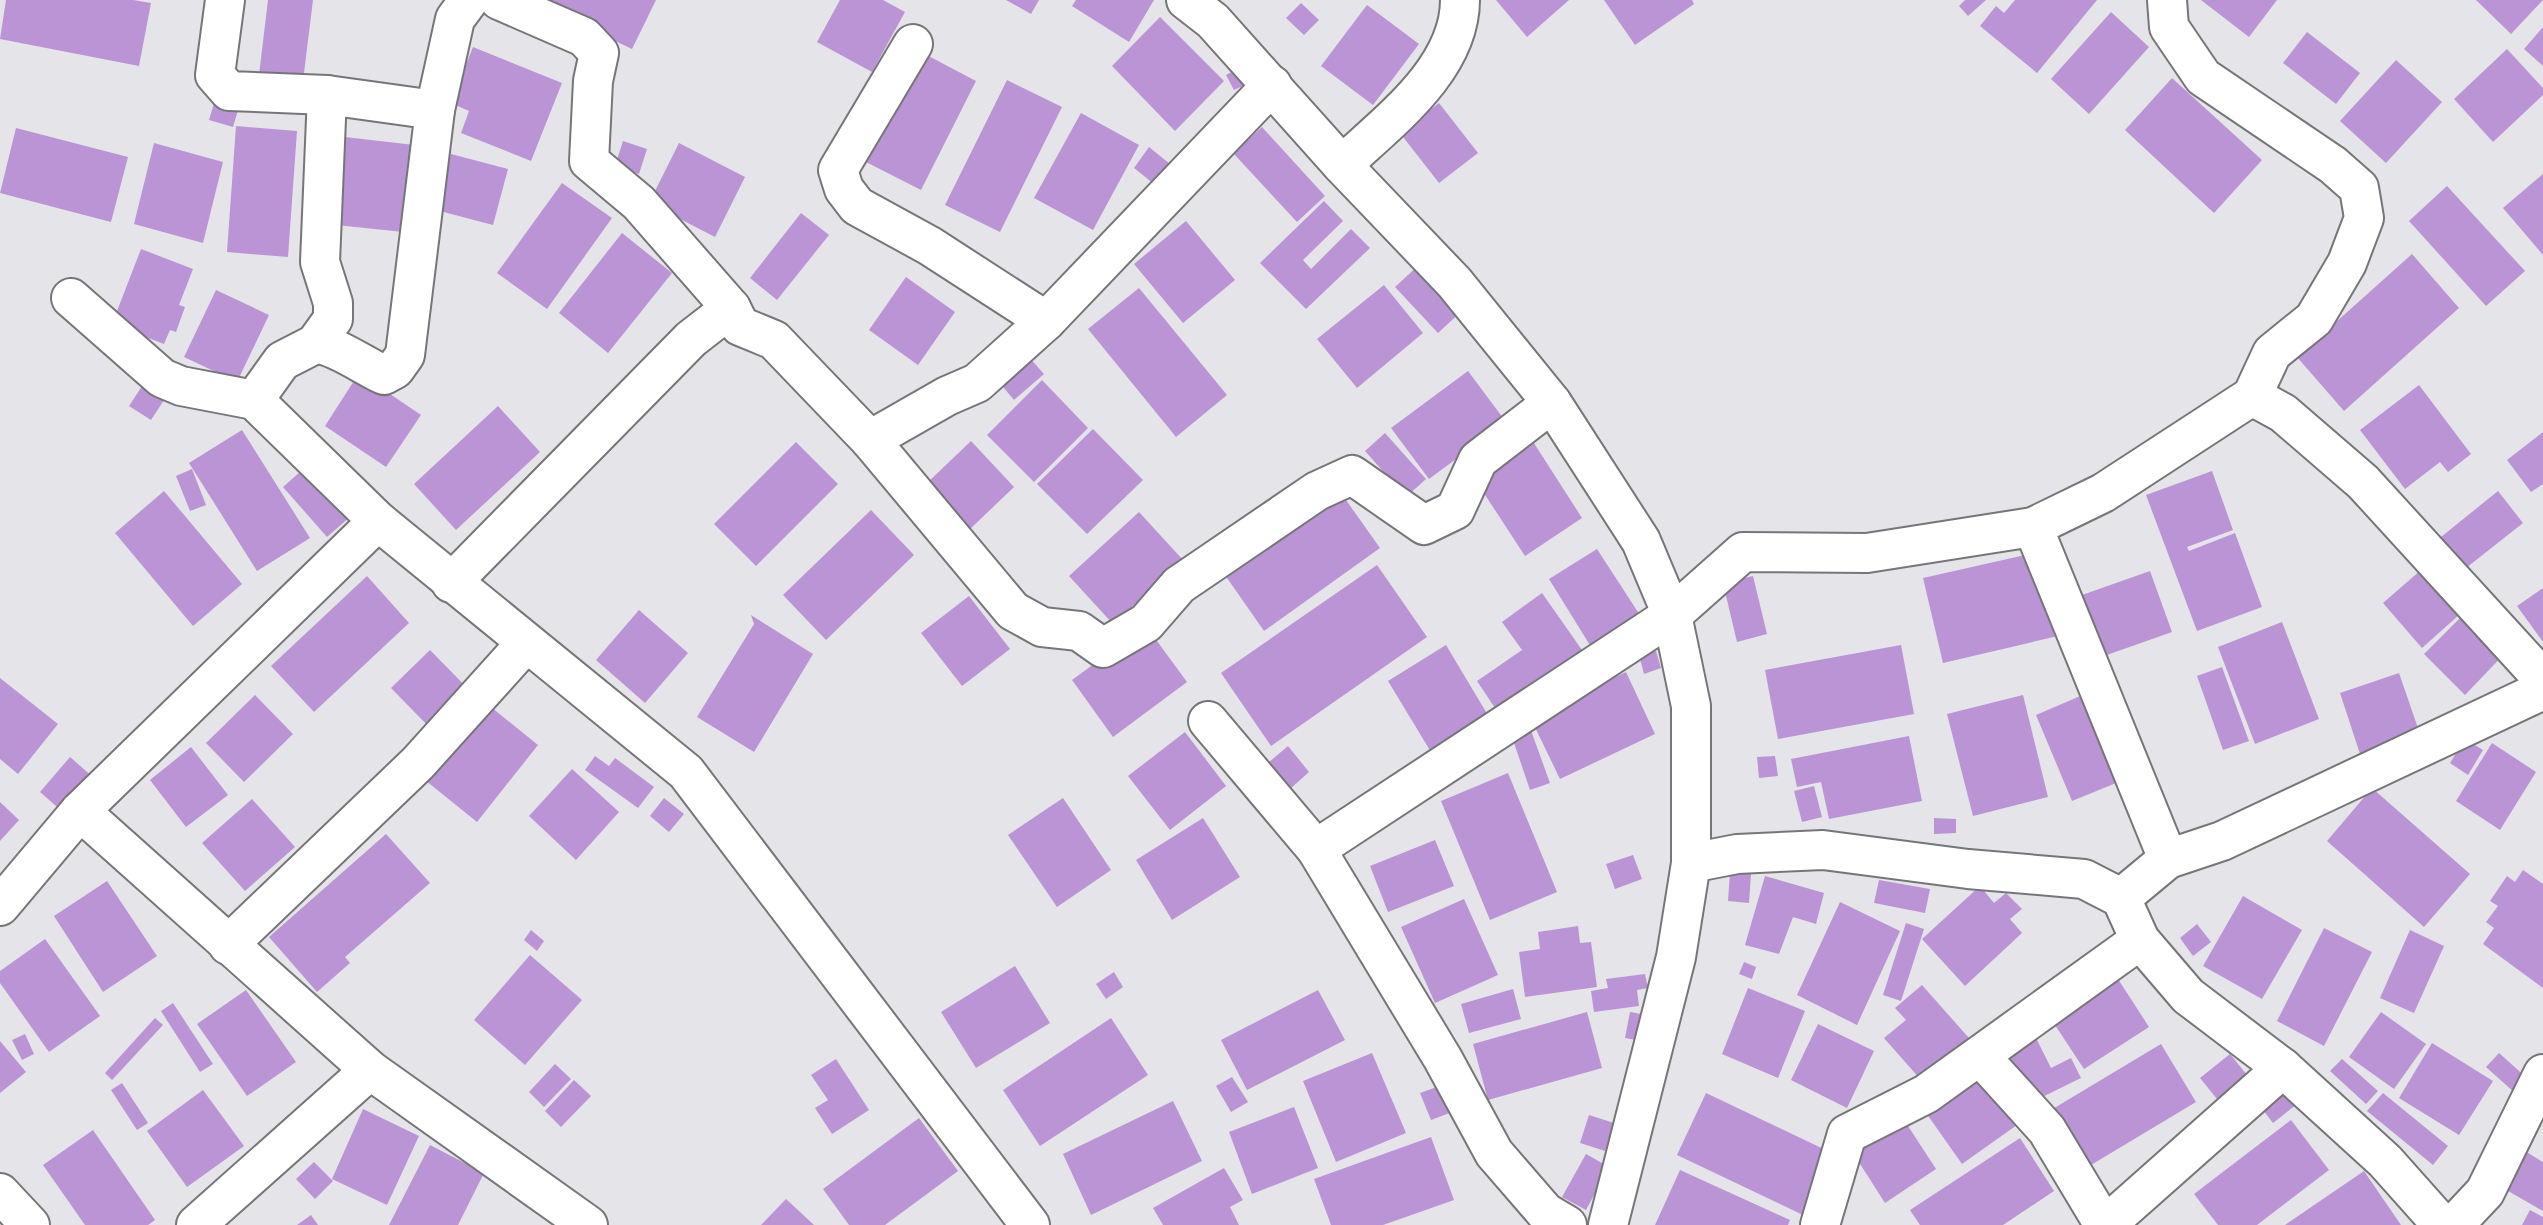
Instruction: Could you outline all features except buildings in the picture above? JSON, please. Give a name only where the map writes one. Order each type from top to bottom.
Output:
[{"type":"street","points":[[225,0],[215,75],[229,91],[327,95],[435,110]]},
{"type":"street","points":[[315,344],[329,344],[355,362],[384,375],[395,369],[405,355],[435,110],[455,19],[469,0]]},
{"type":"street","points":[[499,0],[584,37],[599,53],[593,81],[589,161],[639,203],[731,308],[740,326],[774,340],[870,440],[1013,611],[1042,626],[1079,631],[1103,648],[1146,623],[1179,585],[1317,491],[1352,475],[1424,525],[1455,510],[1478,460],[1552,403]]},
{"type":"street","points":[[1342,164],[1434,74],[1458,29],[1460,0]]},
{"type":"street","points":[[1316,849],[1672,615],[1743,552],[1867,552],[2033,527],[2103,493],[2252,396],[2272,354],[2314,319],[2347,263],[2364,218],[2359,188],[2333,165],[2203,77],[2169,27],[2167,0]]},
{"type":"street","points":[[1210,7],[1272,85],[1342,164],[1454,282],[1552,403],[1642,541],[1672,615],[1690,706],[1691,863],[1676,957],[1608,1225]]},
{"type":"street","points":[[913,44],[838,170],[844,189],[857,206],[942,253],[1046,321]]},
{"type":"street","points":[[870,440],[947,396],[977,383],[1046,321],[1272,85]]},
{"type":"street","points":[[254,400],[282,361],[315,344],[333,319],[333,303],[320,261],[327,95]]},
{"type":"street","points":[[71,298],[162,378],[181,386],[254,400],[378,521],[686,772],[1030,1225]]},
{"type":"street","points":[[452,583],[691,339],[731,308]]},
{"type":"street","points":[[2252,396],[2283,413],[2363,482],[2543,678]]},
{"type":"street","points":[[0,906],[80,811],[378,521]]},
{"type":"street","points":[[2033,527],[2168,859]]},
{"type":"street","points":[[228,946],[418,763],[526,643]]},
{"type":"street","points":[[2121,898],[2168,859],[2222,841],[2543,690]]},
{"type":"street","points":[[1208,721],[1316,849],[1443,1059],[1494,1153],[1545,1212],[1567,1225]]},
{"type":"street","points":[[80,811],[228,946],[370,1070],[588,1225]]},
{"type":"street","points":[[1691,863],[1737,854],[1823,850],[1968,869],[2084,879],[2121,898],[2140,940],[2188,996],[2283,1068],[2385,1161],[2442,1225]]},
{"type":"street","points":[[1820,1225],[1847,1134],[1926,1094],[2140,940]]},
{"type":"street","points":[[1980,1056],[2047,1130],[2105,1225],[2283,1068]]},
{"type":"street","points":[[196,1225],[370,1070]]},
{"type":"street","points":[[2454,1225],[2486,1192],[2543,1074]]},
{"type":"street","points":[[0,1193],[30,1225]]}]
